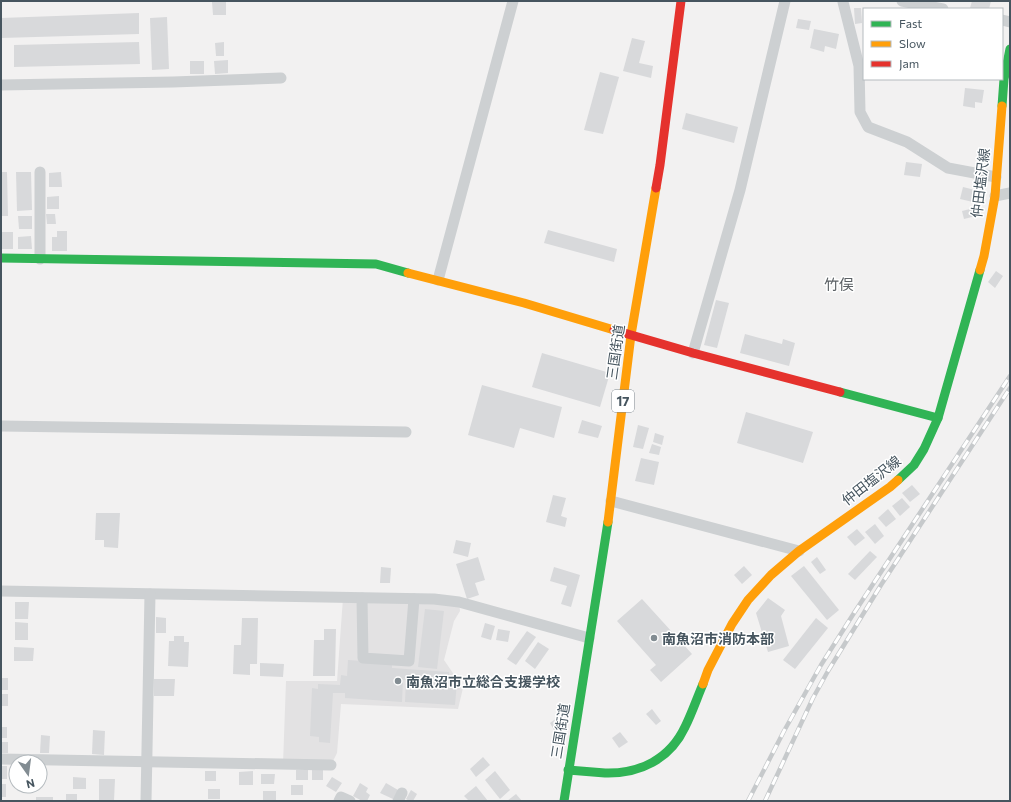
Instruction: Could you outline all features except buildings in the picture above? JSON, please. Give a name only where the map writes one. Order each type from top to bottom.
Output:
[{"type":"main road","name":"三国街道","points":[[564,801],[610,501],[631,335],[660,165],[681,1]]},
{"type":"main road","name":"仲田塩沢線","points":[[568,770],[606,773],[623,772],[638,769],[652,763],[665,754],[676,742],[685,727],[708,670],[732,624],[748,600],[767,580],[799,551],[890,487],[914,465],[924,449],[938,418],[984,256],[995,196],[1004,80],[1010,49]]},
{"type":"main road","points":[[1,258],[376,264],[524,303],[693,353],[938,418]]},
{"type":"street","points":[[438,280],[513,1]]},
{"type":"street","points":[[693,353],[740,190],[785,1]]},
{"type":"street","points":[[844,1],[859,66],[860,112],[868,127],[907,142],[948,168],[996,177]]},
{"type":"street","points":[[902,1],[938,8]]},
{"type":"street","points":[[1,85],[173,82],[281,78]]},
{"type":"street","points":[[40,172],[40,259]]},
{"type":"street","points":[[995,196],[1010,193]]},
{"type":"street","points":[[1,426],[406,432]]},
{"type":"street","points":[[610,501],[799,551]]},
{"type":"street","points":[[1,591],[434,599],[459,602],[589,638]]},
{"type":"street","points":[[146,801],[150,594]]},
{"type":"street","points":[[362,598],[363,658],[409,661],[414,599]]},
{"type":"street","points":[[1,759],[331,765]]},
{"type":"street","points":[[339,801],[341,797],[350,801]]},
{"type":"shaded area","name":"南魚沼市立総合支援学校","points":[[343,598],[459,602],[460,611],[454,621],[444,660],[463,688],[458,709],[341,704],[337,753],[331,765],[283,764],[286,681],[337,681]]},
{"type":"railway","points":[[748,801],[784,731],[821,665],[1010,376]]},
{"type":"railway","points":[[765,801],[813,698],[828,671],[881,585],[1010,388]]},
{"type":"traffic: fast","points":[[1002,106],[1004,79],[1010,49]]},
{"type":"traffic: fast","points":[[1,258],[376,264],[408,273]]},
{"type":"traffic: fast","points":[[898,480],[914,465],[924,449],[938,418],[980,270]]},
{"type":"traffic: fast","points":[[840,392],[938,418]]},
{"type":"traffic: fast","points":[[564,801],[608,522]]},
{"type":"traffic: fast","points":[[568,770],[618,773],[642,767],[662,756],[679,738],[688,722],[703,684]]},
{"type":"traffic: slow","points":[[980,270],[995,196],[1002,106]]},
{"type":"traffic: slow","points":[[608,522],[631,335],[656,188]]},
{"type":"traffic: slow","points":[[408,273],[524,303],[614,330]]},
{"type":"traffic: slow","points":[[703,684],[708,670],[732,624],[748,600],[771,575],[799,551],[898,480]]},
{"type":"traffic: jam","points":[[656,188],[681,1]]},
{"type":"traffic: jam","points":[[614,330],[693,353],[840,392]]},
{"type":"place","name":"南魚沼市消防本部","points":[[654,638]]},
{"type":"place","name":"南魚沼市立総合支援学校","points":[[398,681]]},
{"type":"district","name":"竹俣","points":[[839,284]]}]
